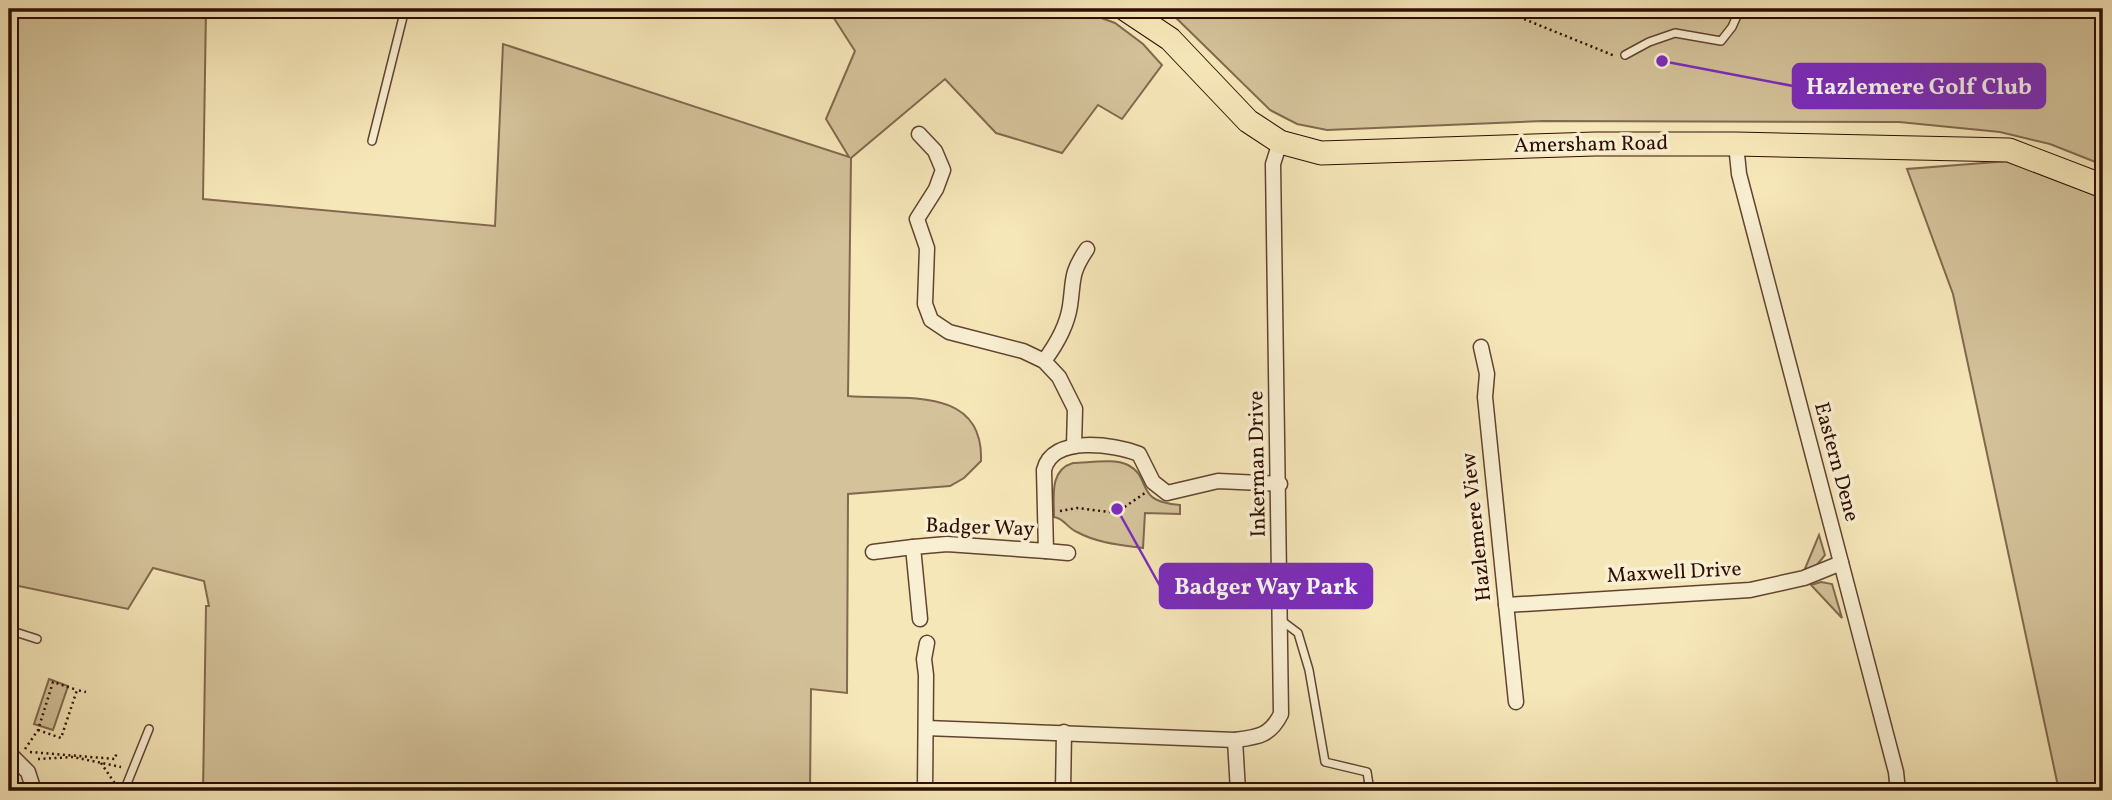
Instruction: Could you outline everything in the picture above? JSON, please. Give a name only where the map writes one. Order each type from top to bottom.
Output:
[{"type":"main road","name":"Amersham Road","points":[[1125,9],[1170,39],[1248,121],[1280,142],[1321,153],[1595,144],[2009,150],[2103,186]]},
{"type":"street","points":[[919,134],[935,151],[943,170],[936,189],[917,219],[927,248],[925,304],[932,320],[949,332],[1023,351],[1044,360],[1059,377],[1075,409],[1074,446],[1126,449],[1139,454],[1153,482],[1167,493],[1184,492],[1218,481],[1280,484]]},
{"type":"street","name":"Inkerman Drive","points":[[926,728],[1235,740],[1262,737],[1275,727],[1281,714],[1282,621],[1273,164],[1280,142]]},
{"type":"street","name":"Eastern Dene","points":[[1736,144],[1739,174],[1896,772],[1898,791]]},
{"type":"street","points":[[1044,360],[1057,344],[1070,309],[1073,268],[1087,249]]},
{"type":"street","name":"Hazlemere View","points":[[1481,347],[1487,374],[1485,397],[1517,702]]},
{"type":"street","name":"Badger Way","points":[[1046,551],[1046,460],[1056,451],[1074,446]]},
{"type":"street","name":"Badger Way","points":[[873,552],[947,544],[1068,553]]},
{"type":"street","name":"Badger Way","points":[[913,547],[920,619]]},
{"type":"street","name":"Maxwell Drive","points":[[1506,605],[1750,590],[1804,578],[1841,563]]},
{"type":"street","points":[[925,791],[924,659],[927,643]]},
{"type":"street","points":[[1063,791],[1064,732]]},
{"type":"street","points":[[1235,740],[1238,791]]},
{"type":"street","points":[[13,757],[28,772],[34,791]]},
{"type":"lane","points":[[372,141],[405,9]]},
{"type":"lane","points":[[1310,9],[1391,9]]},
{"type":"lane","points":[[1625,55],[1649,42],[1675,33],[1721,41],[1732,27],[1740,9]]},
{"type":"lane","points":[[1282,621],[1298,634],[1309,670],[1325,762],[1367,772],[1370,791]]},
{"type":"lane","points":[[9,629],[37,639]]},
{"type":"lane","points":[[124,789],[149,729]]},
{"type":"path","points":[[1500,10],[1612,56],[1625,55]]},
{"type":"path","points":[[1045,514],[1077,508],[1101,513],[1123,508],[1144,494],[1153,482]]},
{"type":"path","points":[[86,692],[53,682],[38,730],[23,751],[115,759],[117,751]]},
{"type":"path","points":[[38,730],[61,738],[77,690]]},
{"type":"path","points":[[13,757],[73,757],[131,769]]},
{"type":"path","points":[[101,763],[113,785],[124,789]]},
{"type":"shaded area","points":[[9,9],[206,9],[203,199],[495,226],[503,44],[849,157],[826,119],[855,51],[828,9],[1077,9],[1115,23],[1143,44],[1162,65],[1122,119],[1098,105],[1062,153],[996,133],[945,79],[851,158],[848,396],[913,398],[953,407],[969,419],[978,436],[981,461],[964,478],[950,486],[848,494],[847,693],[811,689],[810,791],[203,791],[206,606],[209,606],[204,581],[153,568],[128,609],[9,584]]},
{"type":"shaded area","points":[[1167,9],[2103,9],[2103,165],[2050,144],[2000,132],[1899,122],[1543,121],[1327,130],[1297,124],[1270,110]]},
{"type":"shaded area","points":[[2009,161],[2103,198],[2103,791],[2059,791],[1953,294],[1907,169]]},
{"type":"shaded area","points":[[1108,461],[1128,465],[1140,476],[1149,494],[1165,503],[1180,505],[1180,514],[1145,513],[1143,548],[1085,536],[1054,517],[1056,478],[1065,467],[1073,463]]},
{"type":"shaded area","points":[[1819,535],[1825,555],[1812,571],[1804,571]]},
{"type":"shaded area","points":[[1821,582],[1832,584],[1842,618],[1811,585]]},
{"type":"shaded area","points":[[49,679],[68,686],[53,730],[34,724]]},
{"type":"place","name":"Hazlemere Golf Club","points":[[1662,61]]},
{"type":"place","name":"Badger Way Park","points":[[1117,509]]}]
